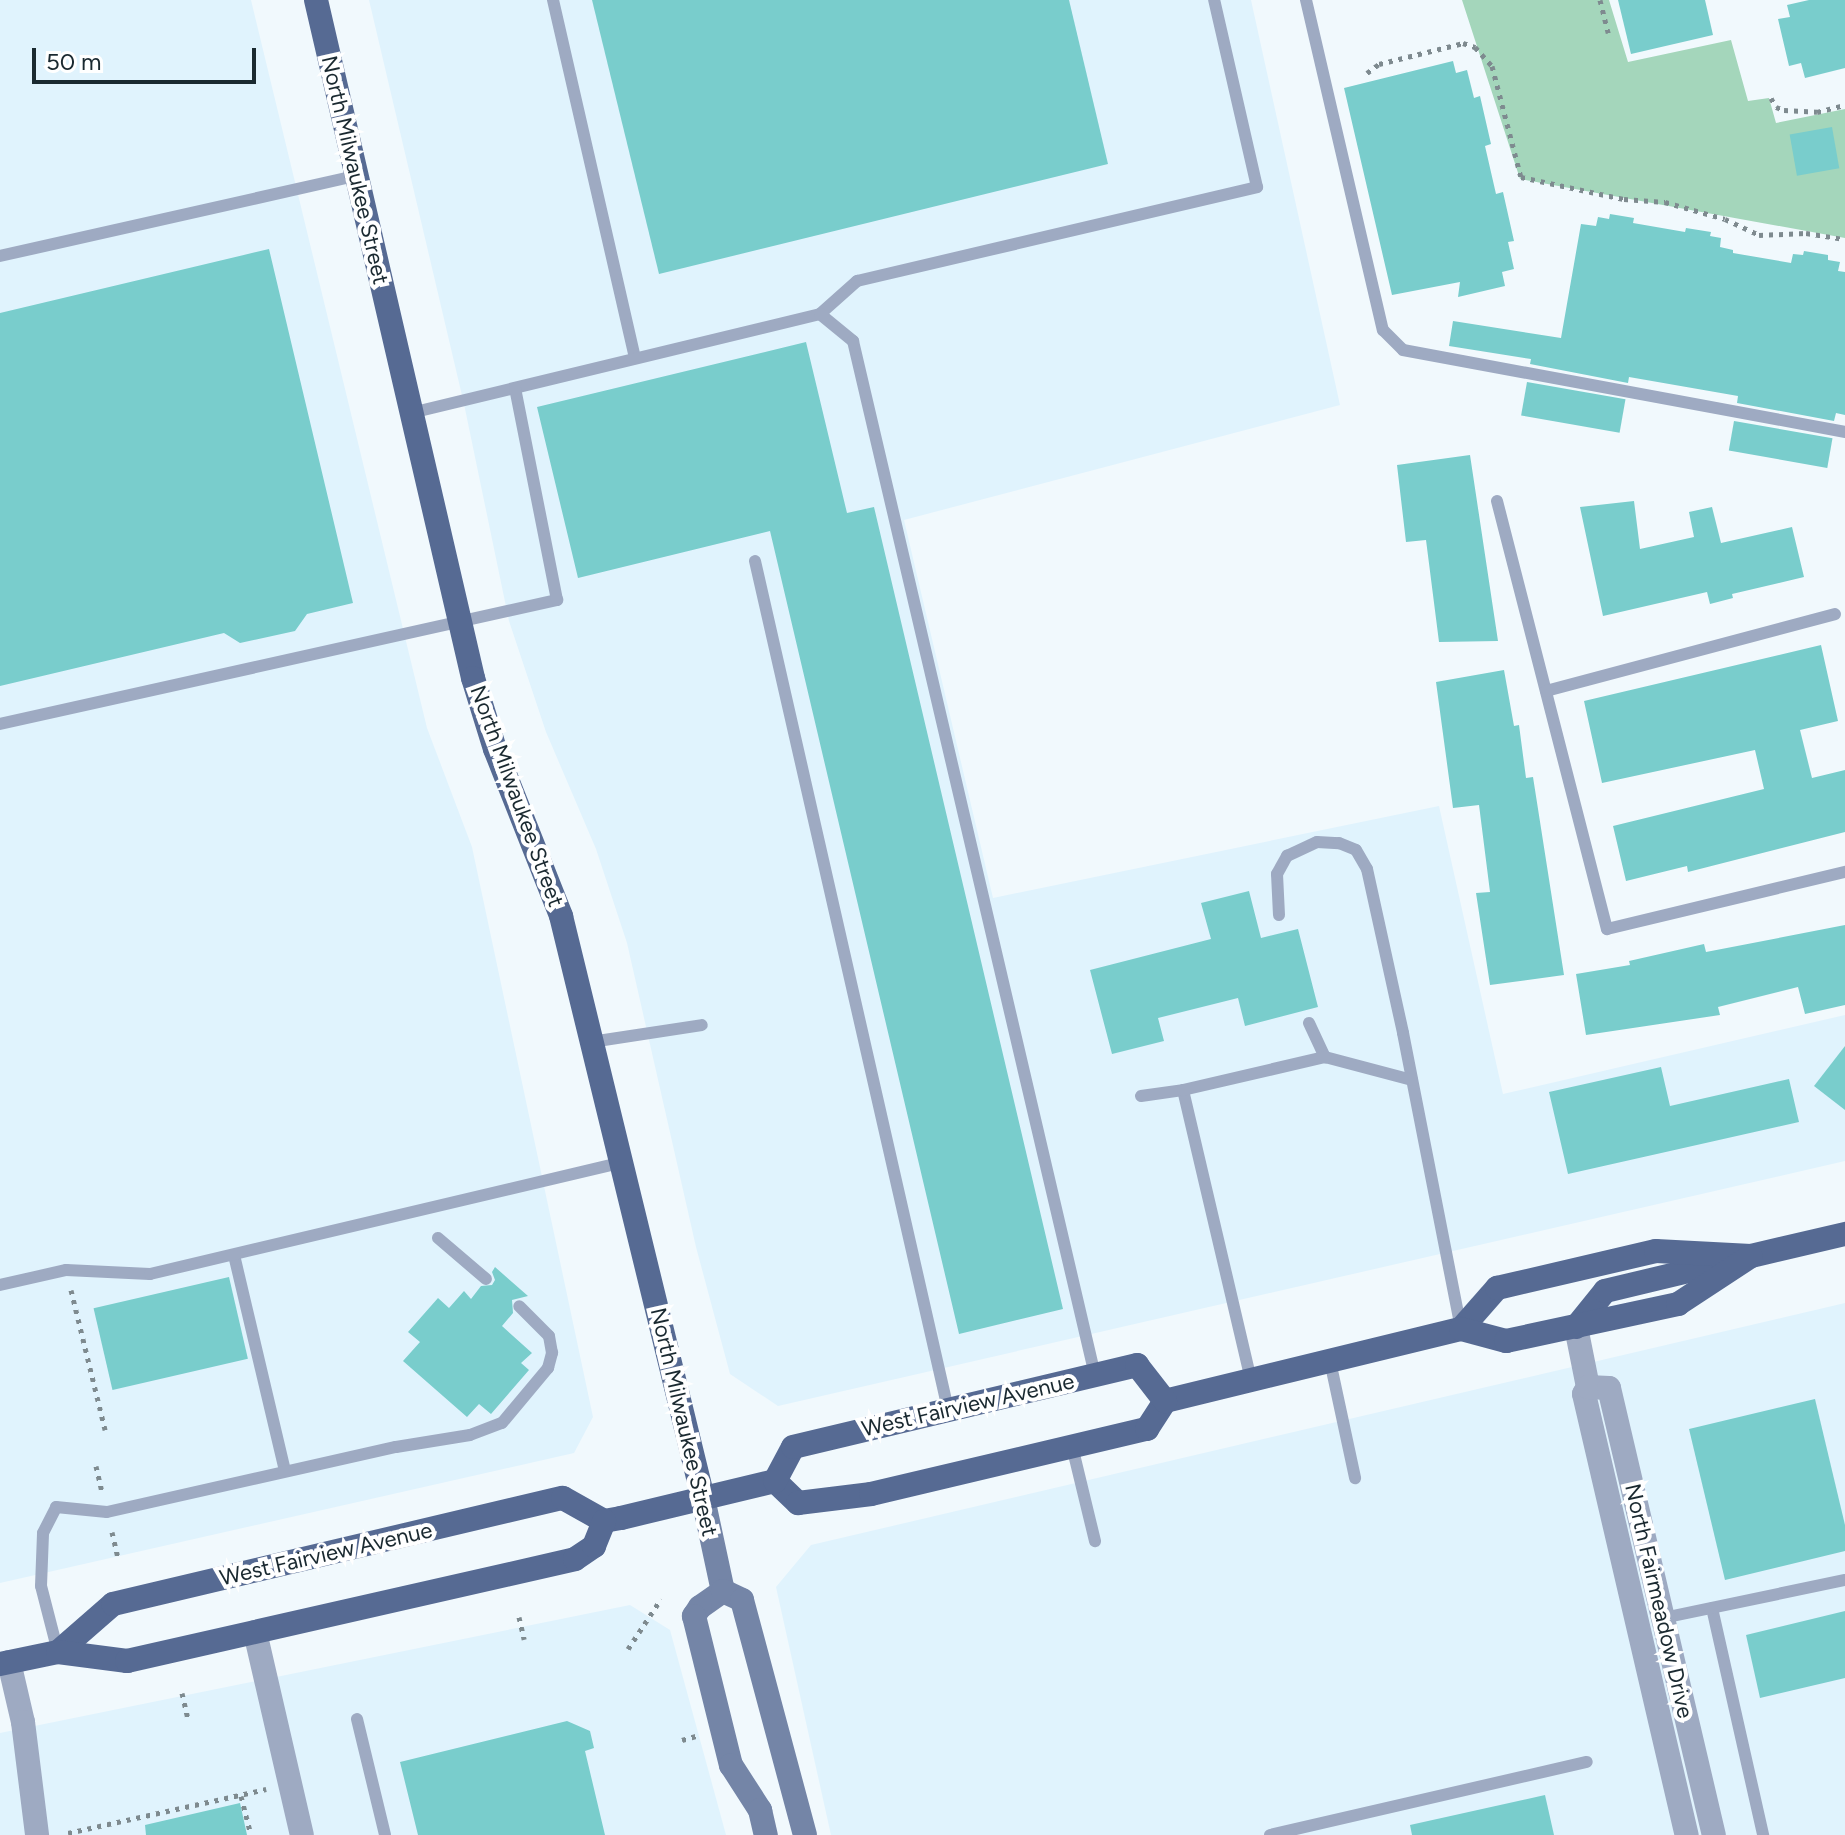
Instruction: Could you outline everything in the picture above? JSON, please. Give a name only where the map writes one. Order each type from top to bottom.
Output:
[{"type":"main road","name":"North Milwaukee Street","points":[[316,0],[460,622],[495,749],[561,916],[723,1591],[742,1600],[805,1835]]},
{"type":"main road","points":[[1461,1329],[1497,1288],[1656,1251],[1751,1256],[1845,1234]]},
{"type":"main road","points":[[604,1521],[775,1481],[798,1503],[871,1494],[1147,1429],[1165,1401],[1461,1329],[1506,1341],[1678,1304],[1751,1256]]},
{"type":"main road","name":"West Fairview Avenue","points":[[775,1481],[793,1447],[1137,1365],[1165,1401]]},
{"type":"main road","name":"West Fairview Avenue","points":[[4,1663],[58,1652],[127,1661],[575,1559],[594,1546],[604,1521],[563,1498],[113,1604],[58,1652]]},
{"type":"main road","points":[[723,1591],[700,1607],[694,1616],[731,1765],[760,1810],[766,1835]]},
{"type":"street","name":"North Fairmeadow Drive","points":[[1576,1327],[1588,1387],[1584,1394],[1687,1835]]},
{"type":"street","name":"North Fairmeadow Drive","points":[[1588,1387],[1609,1388],[1714,1835]]},
{"type":"street","points":[[255,1632],[302,1835]]},
{"type":"street","points":[[4,1663],[23,1722],[37,1835]]},
{"type":"lane","points":[[553,0],[635,358]]},
{"type":"lane","points":[[411,413],[820,314],[857,281],[1257,187],[1214,0]]},
{"type":"lane","points":[[1306,0],[1383,330],[1403,350],[1845,432]]},
{"type":"lane","points":[[0,256],[356,176]]},
{"type":"lane","points":[[820,314],[853,341],[1095,1375]]},
{"type":"lane","points":[[0,724],[557,600],[515,388]]},
{"type":"lane","points":[[1497,501],[1607,929],[1845,872]]},
{"type":"lane","points":[[755,561],[948,1409]]},
{"type":"lane","points":[[1546,691],[1835,614]]},
{"type":"lane","points":[[1279,915],[1277,874],[1287,856],[1317,842],[1339,843],[1356,850],[1367,869],[1461,1329]]},
{"type":"lane","points":[[1309,1023],[1325,1057]]},
{"type":"lane","points":[[591,1042],[702,1025]]},
{"type":"lane","points":[[1141,1096],[1183,1090],[1325,1057],[1412,1080]]},
{"type":"lane","points":[[1183,1090],[1251,1380]]},
{"type":"lane","points":[[0,1285],[66,1270],[150,1274],[622,1162]]},
{"type":"lane","points":[[438,1238],[486,1279]]},
{"type":"lane","points":[[234,1255],[285,1471]]},
{"type":"lane","points":[[58,1652],[41,1586],[43,1533],[56,1507],[107,1512],[396,1447],[470,1435],[502,1423],[548,1368],[552,1353],[549,1336],[519,1306]]},
{"type":"lane","points":[[1330,1361],[1355,1478]]},
{"type":"lane","points":[[1072,1446],[1095,1541]]},
{"type":"lane","points":[[1663,1618],[1845,1580]]},
{"type":"lane","points":[[1712,1608],[1763,1835]]},
{"type":"lane","points":[[357,1719],[385,1835]]},
{"type":"lane","points":[[1270,1835],[1587,1762]]},
{"type":"path","points":[[1600,0],[1608,33]]},
{"type":"path","points":[[1367,73],[1379,64],[1463,43],[1475,47],[1492,66],[1521,177],[1624,199],[1665,202],[1725,219],[1759,235],[1806,233],[1845,239]]},
{"type":"path","points":[[1771,98],[1776,107],[1784,110],[1817,112],[1845,105]]},
{"type":"path","points":[[71,1289],[105,1430]]},
{"type":"path","points":[[96,1466],[103,1497]]},
{"type":"path","points":[[112,1531],[118,1559]]},
{"type":"path","points":[[628,1649],[661,1599]]},
{"type":"path","points":[[519,1617],[524,1639]]},
{"type":"path","points":[[182,1693],[188,1718]]},
{"type":"path","points":[[68,1833],[208,1799],[241,1796],[273,1788]]},
{"type":"path","points":[[241,1796],[251,1835]]},
{"type":"shaded area","points":[[0,0],[251,0],[427,728],[472,847],[593,1417],[574,1453],[0,1583]]},
{"type":"shaded area","points":[[369,0],[1251,0],[1340,405],[904,520],[993,898],[1439,806],[1503,1094],[1845,1015],[1845,1161],[778,1406],[730,1374],[696,1247],[627,943],[596,849],[546,732],[509,621],[464,404]]},
{"type":"shaded area","points":[[1845,1303],[1845,1835],[831,1835],[776,1587],[811,1545]]},
{"type":"shaded area","points":[[630,1605],[670,1630],[726,1835],[0,1835],[0,1733]]},
{"type":"green space","points":[[1462,0],[1609,0],[1628,62],[1731,40],[1748,101],[1769,98],[1776,123],[1845,109],[1845,238],[1520,179]]},
{"type":"building","points":[[592,0],[1069,0],[1108,164],[659,274]]},
{"type":"building","points":[[1618,0],[1705,0],[1713,35],[1631,54]]},
{"type":"building","points":[[1809,0],[1845,0],[1845,68],[1805,78],[1801,63],[1789,66],[1778,19],[1790,17],[1787,5]]},
{"type":"building","points":[[1453,61],[1456,73],[1467,70],[1474,98],[1480,96],[1491,144],[1485,146],[1496,194],[1503,192],[1514,241],[1508,242],[1514,269],[1502,272],[1505,286],[1458,297],[1460,282],[1392,295],[1344,88]]},
{"type":"building","points":[[1832,127],[1839,168],[1797,176],[1790,134]]},
{"type":"building","points":[[1610,214],[1634,218],[1633,223],[1685,232],[1686,228],[1711,232],[1710,236],[1721,238],[1720,247],[1733,250],[1733,253],[1791,263],[1793,254],[1803,255],[1804,251],[1828,255],[1828,260],[1840,262],[1838,271],[1845,272],[1845,415],[1836,413],[1834,421],[1737,403],[1738,396],[1629,377],[1628,383],[1530,364],[1531,359],[1449,346],[1453,321],[1561,338],[1581,224],[1596,226],[1598,217],[1609,219]]},
{"type":"building","points":[[269,249],[353,603],[307,614],[295,631],[240,643],[224,633],[0,686],[0,313]]},
{"type":"building","points":[[806,342],[847,513],[874,507],[1063,1309],[959,1334],[770,531],[578,578],[537,407]]},
{"type":"building","points":[[1527,382],[1625,399],[1620,433],[1521,415]]},
{"type":"building","points":[[1734,421],[1832,438],[1827,468],[1729,451]]},
{"type":"building","points":[[1470,455],[1498,641],[1439,642],[1426,540],[1406,542],[1397,465]]},
{"type":"building","points":[[1634,501],[1640,549],[1694,537],[1689,512],[1712,507],[1721,543],[1792,527],[1804,577],[1732,594],[1733,598],[1710,604],[1707,592],[1603,616],[1580,507]]},
{"type":"building","points":[[1821,645],[1838,721],[1800,730],[1812,778],[1845,770],[1845,832],[1688,872],[1687,866],[1626,881],[1613,826],[1764,789],[1755,750],[1602,783],[1584,701]]},
{"type":"building","points":[[1504,670],[1514,726],[1519,725],[1526,778],[1533,777],[1564,975],[1490,985],[1476,893],[1490,892],[1479,805],[1453,808],[1436,682]]},
{"type":"building","points":[[1249,891],[1261,938],[1298,929],[1318,1007],[1245,1026],[1238,998],[1158,1018],[1164,1041],[1112,1054],[1090,970],[1211,939],[1201,903]]},
{"type":"building","points":[[1845,925],[1845,1005],[1805,1014],[1798,987],[1718,1007],[1720,1015],[1586,1035],[1576,974],[1630,965],[1629,961],[1704,944],[1706,952]]},
{"type":"building","points":[[1845,1046],[1845,1110],[1814,1086]]},
{"type":"building","points":[[1661,1067],[1670,1106],[1789,1079],[1799,1122],[1568,1174],[1549,1092]]},
{"type":"building","points":[[495,1267],[528,1296],[512,1300],[513,1313],[502,1326],[532,1353],[521,1363],[529,1370],[491,1414],[479,1404],[467,1417],[403,1361],[420,1342],[408,1332],[438,1298],[449,1308],[464,1291],[471,1299],[481,1286],[492,1285]]},
{"type":"building","points":[[229,1277],[248,1359],[112,1390],[94,1308]]},
{"type":"building","points":[[1815,1399],[1845,1525],[1845,1551],[1725,1580],[1689,1429]]},
{"type":"building","points":[[1845,1611],[1845,1678],[1760,1698],[1746,1635]]},
{"type":"building","points":[[567,1721],[590,1731],[594,1748],[585,1751],[605,1835],[418,1835],[400,1762]]},
{"type":"building","points":[[1545,1795],[1554,1835],[1412,1835],[1410,1825]]},
{"type":"building","points":[[240,1803],[247,1835],[146,1835],[145,1825]]}]
